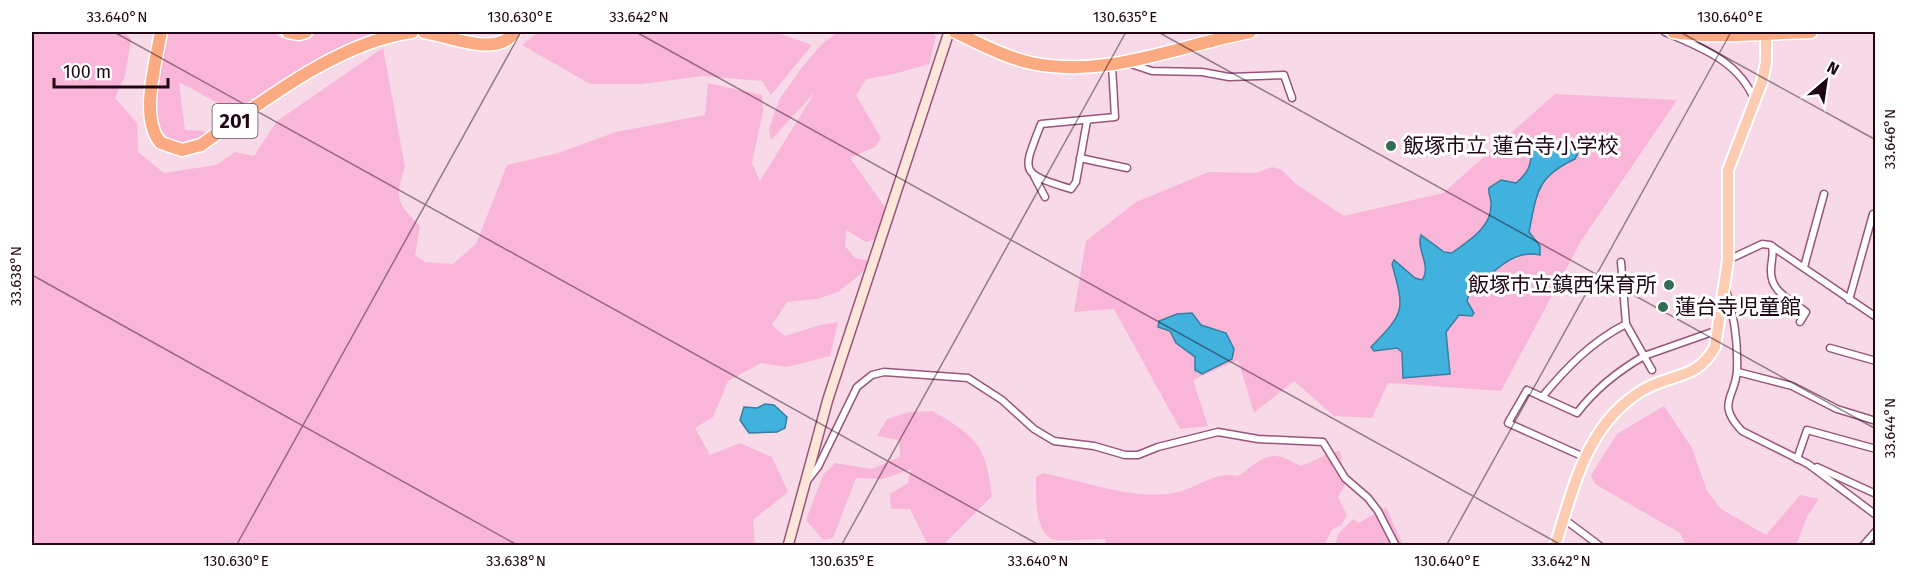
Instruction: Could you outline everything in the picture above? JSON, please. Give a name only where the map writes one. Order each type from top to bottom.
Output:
[{"type":"highway","name":"201","points":[[161,32],[150,104],[151,124],[161,143],[182,150],[201,145],[307,74],[348,53],[386,38],[412,32]]},
{"type":"highway","points":[[288,32],[299,34],[306,32]]},
{"type":"highway","points":[[424,32],[491,45],[510,38],[515,32]]},
{"type":"highway","points":[[955,32],[1009,57],[1029,63],[1067,68],[1112,66],[1203,41],[1250,32]]},
{"type":"highway","points":[[1673,32],[1696,35],[1810,32]]},
{"type":"main road","points":[[1555,546],[1584,457],[1596,433],[1620,407],[1644,390],[1696,371],[1708,360],[1719,330],[1728,260],[1728,170],[1755,101],[1766,62],[1766,32]]},
{"type":"street","points":[[788,546],[803,486],[899,179],[949,32]]},
{"type":"street","points":[[1665,32],[1707,51],[1734,69],[1749,85],[1755,101]]},
{"type":"street","points":[[1127,62],[1152,71],[1202,72],[1229,77],[1284,75],[1292,98]]},
{"type":"street","points":[[1045,197],[1026,162],[1041,124],[1087,122],[1115,117],[1112,66]]},
{"type":"street","points":[[1033,175],[1038,179],[1071,189],[1076,182],[1087,122]]},
{"type":"street","points":[[1080,158],[1127,168]]},
{"type":"street","points":[[1804,267],[1824,194]]},
{"type":"street","points":[[1849,300],[1872,214],[1875,215]]},
{"type":"street","points":[[1728,260],[1762,244],[1772,246],[1875,317]]},
{"type":"street","points":[[1772,246],[1774,254],[1771,280],[1774,288],[1806,312],[1800,322]]},
{"type":"street","points":[[1622,262],[1626,324],[1652,370]]},
{"type":"street","points":[[1725,287],[1733,313],[1737,372],[1729,401],[1734,421],[1742,431],[1875,494],[1875,483]]},
{"type":"street","points":[[1542,397],[1579,355],[1600,337],[1626,324]]},
{"type":"street","points":[[1584,457],[1508,423],[1527,390],[1577,413],[1601,386],[1619,371],[1644,356],[1699,334],[1719,330]]},
{"type":"street","points":[[1830,348],[1875,361]]},
{"type":"street","points":[[803,486],[818,467],[857,387],[872,375],[896,372],[968,378],[1002,400],[1034,429],[1054,441],[1094,446],[1125,455],[1138,455],[1158,447],[1218,432],[1258,439],[1323,442],[1345,478],[1368,498],[1378,511],[1396,546]]},
{"type":"street","points":[[1737,372],[1792,387],[1837,409],[1875,421]]},
{"type":"street","points":[[1797,459],[1807,430],[1875,449]]},
{"type":"street","points":[[1808,464],[1875,515]]},
{"type":"street","points":[[1564,519],[1600,546]]},
{"type":"street","points":[[1863,546],[1875,531]]},
{"type":"shaded area","points":[[32,32],[125,32],[131,39],[125,76],[115,98],[137,123],[138,152],[164,173],[216,165],[235,152],[254,156],[277,121],[383,48],[405,167],[399,186],[400,200],[406,212],[420,226],[415,255],[425,262],[453,264],[476,244],[507,165],[558,153],[616,132],[705,115],[708,83],[762,95],[763,111],[752,163],[760,181],[815,92],[771,140],[769,129],[779,100],[802,67],[822,44],[838,32],[931,32],[936,36],[929,64],[866,79],[856,95],[881,138],[875,147],[850,158],[885,207],[881,237],[866,242],[846,230],[845,246],[855,258],[870,261],[867,269],[838,292],[817,299],[787,302],[772,325],[785,336],[838,322],[830,356],[787,367],[761,363],[728,381],[713,417],[695,428],[710,455],[740,443],[772,457],[788,492],[753,520],[755,545],[32,546]]},
{"type":"shaded area","points":[[165,32],[276,32],[280,37],[299,41],[319,32],[390,32],[324,57],[239,109],[227,108],[179,82],[185,130],[204,131],[206,134],[183,144],[164,134],[155,115]]},
{"type":"shaded area","points":[[538,32],[775,32],[812,45],[771,95],[762,81],[703,76],[642,84],[590,84],[522,45]]},
{"type":"shaded area","points":[[1555,94],[1677,100],[1581,241],[1501,391],[1388,383],[1372,418],[1334,416],[1294,381],[1254,413],[1238,360],[1193,380],[1208,426],[1180,429],[1114,309],[1074,312],[1086,241],[1136,202],[1209,172],[1256,173],[1272,167],[1282,170],[1296,184],[1344,216],[1443,193]]},
{"type":"shaded area","points":[[1664,406],[1692,448],[1707,491],[1721,509],[1766,535],[1800,495],[1819,499],[1808,515],[1796,545],[1686,545],[1680,533],[1595,484],[1591,475],[1617,434]]},
{"type":"shaded area","points":[[933,411],[960,428],[976,444],[986,464],[992,496],[943,545],[928,545],[910,509],[891,509],[890,494],[908,483],[911,469],[883,479],[856,478],[833,538],[823,540],[806,520],[823,475],[835,463],[872,469],[900,457],[899,440],[877,436],[887,419],[909,412]]},
{"type":"shaded area","points":[[1340,451],[1345,484],[1338,497],[1347,515],[1341,525],[1332,530],[1324,545],[1107,546],[1105,539],[1057,540],[1049,537],[1040,524],[1036,477],[1043,473],[1136,494],[1167,494],[1186,490],[1220,476],[1238,476],[1267,457],[1281,457],[1300,466]]},
{"type":"shaded area","points":[[1386,507],[1403,545],[1335,546],[1338,534],[1353,519],[1359,523]]},
{"type":"water","points":[[1537,142],[1579,151],[1575,159],[1552,173],[1540,188],[1529,232],[1540,246],[1540,255],[1530,254],[1510,260],[1492,272],[1469,294],[1467,301],[1474,313],[1472,316],[1459,315],[1446,332],[1450,374],[1403,378],[1402,352],[1397,348],[1374,351],[1371,347],[1390,326],[1399,310],[1399,292],[1392,264],[1394,260],[1415,278],[1422,280],[1425,275],[1425,264],[1420,246],[1421,235],[1444,252],[1452,253],[1471,239],[1483,228],[1490,214],[1489,188],[1501,180],[1516,183],[1527,172]]},
{"type":"water","points":[[1192,313],[1201,325],[1226,333],[1234,349],[1232,359],[1202,374],[1195,370],[1195,357],[1176,343],[1170,331],[1158,327],[1159,321],[1177,314]]},
{"type":"water","points":[[765,404],[774,405],[787,417],[785,428],[777,432],[749,433],[740,420],[744,407],[757,408]]},
{"type":"place","name":"飯塚市立 蓮台寺小学校","points":[[1391,146]]},
{"type":"place","name":"飯塚市立鎮西保育所","points":[[1669,285]]},
{"type":"place","name":"蓮台寺児童館","points":[[1663,307]]}]
